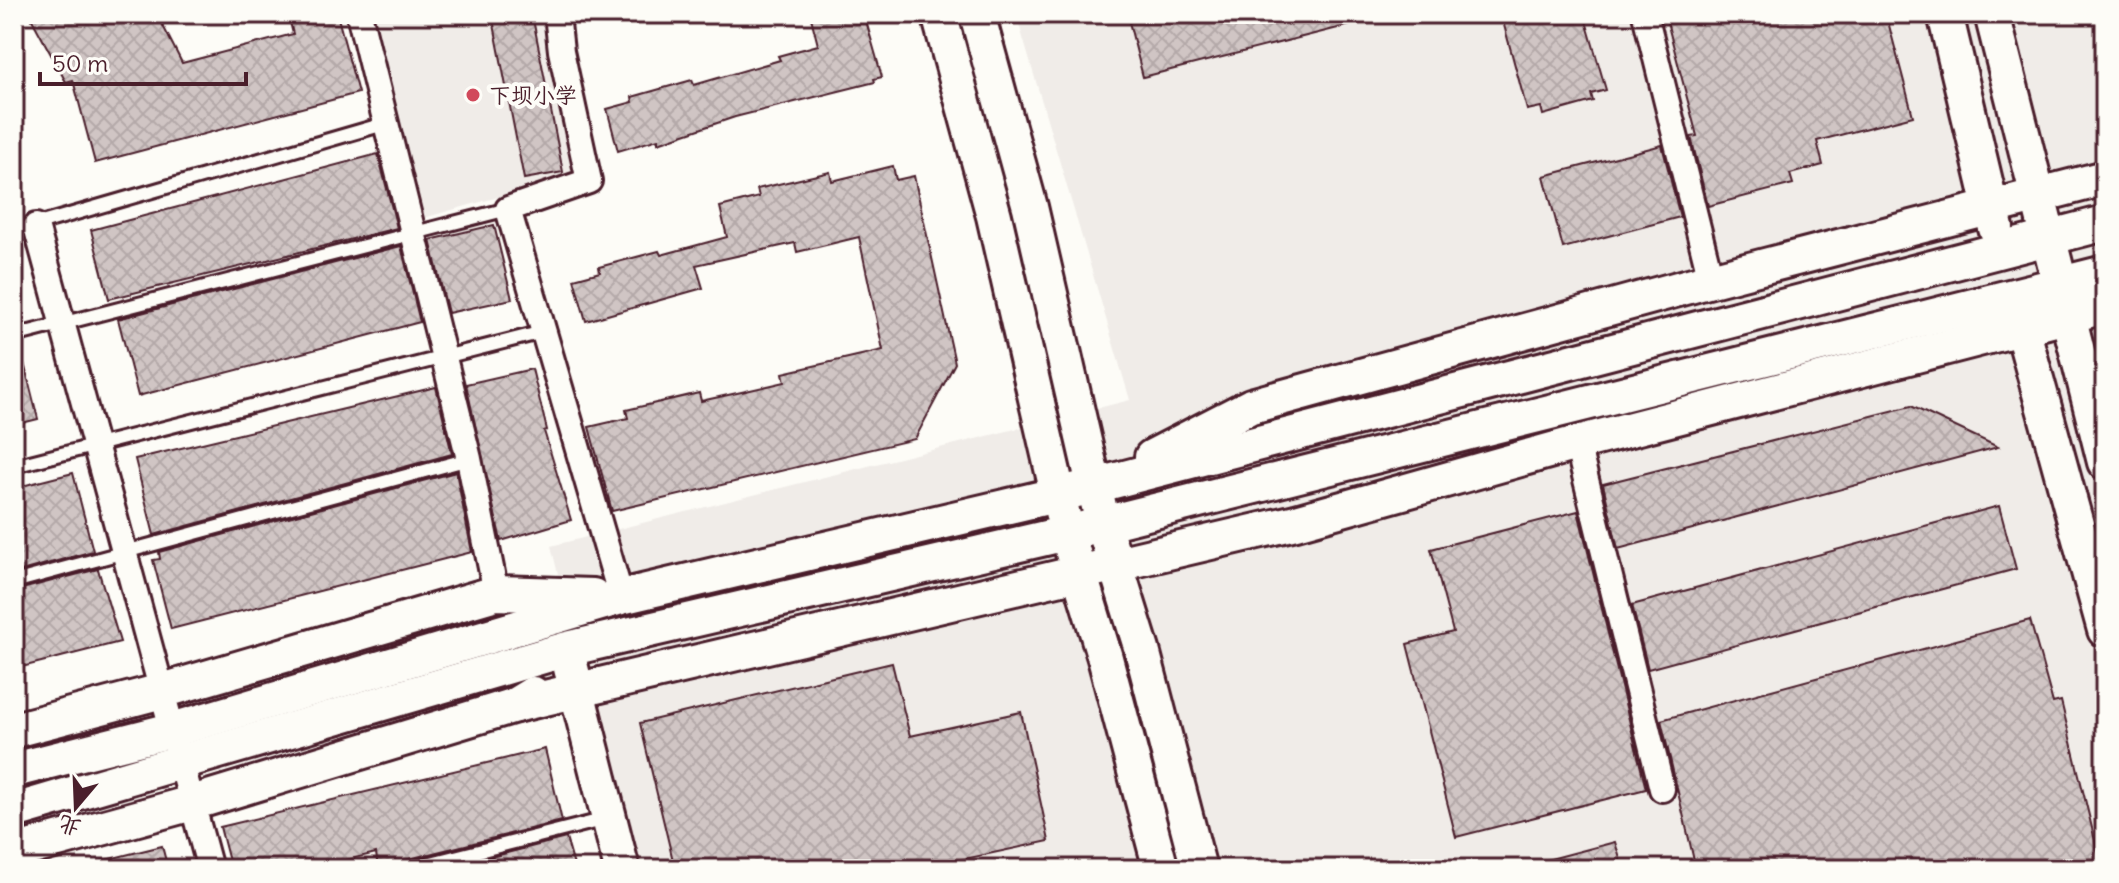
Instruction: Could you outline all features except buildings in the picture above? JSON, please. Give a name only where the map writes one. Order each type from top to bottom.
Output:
[{"type":"street","points":[[359,14],[469,459],[496,593]]},
{"type":"street","points":[[557,14],[561,51],[589,181],[508,209],[621,597]]},
{"type":"street","points":[[939,14],[994,216],[1067,533],[1161,869]]},
{"type":"street","points":[[977,14],[1030,207],[1103,524],[1142,650],[1199,869]]},
{"type":"street","points":[[1645,14],[1711,280]]},
{"type":"street","points":[[1945,14],[2002,251],[2105,630]]},
{"type":"street","points":[[1992,14],[2105,462]]},
{"type":"street","points":[[1094,486],[1251,406],[1711,280],[2105,178]]},
{"type":"street","points":[[14,770],[172,730],[621,597],[1094,486],[2105,223]]},
{"type":"street","points":[[25,228],[63,324],[210,869]]},
{"type":"street","points":[[14,852],[192,803],[515,705],[631,635],[2018,312],[2064,300],[2105,273]]},
{"type":"street","points":[[2064,300],[2105,306]]},
{"type":"street","points":[[14,811],[181,764],[572,670],[1079,573],[1296,522],[1577,443],[2018,312]]},
{"type":"street","points":[[1577,443],[1662,789]]},
{"type":"street","points":[[14,730],[162,691],[496,593],[621,597]]},
{"type":"street","points":[[572,670],[622,869]]},
{"type":"lane","points":[[25,228],[384,124]]},
{"type":"lane","points":[[14,336],[508,209]]},
{"type":"lane","points":[[14,466],[543,332]]},
{"type":"lane","points":[[14,582],[469,459]]},
{"type":"lane","points":[[407,869],[610,818]]},
{"type":"shaded area","name":"下坝小学","points":[[367,14],[544,14],[573,176],[420,219]]},
{"type":"shaded area","points":[[1016,14],[2105,14],[2105,869],[632,869],[551,546],[1130,400]]},
{"type":"place","name":"下坝小学","points":[[473,95]]}]
